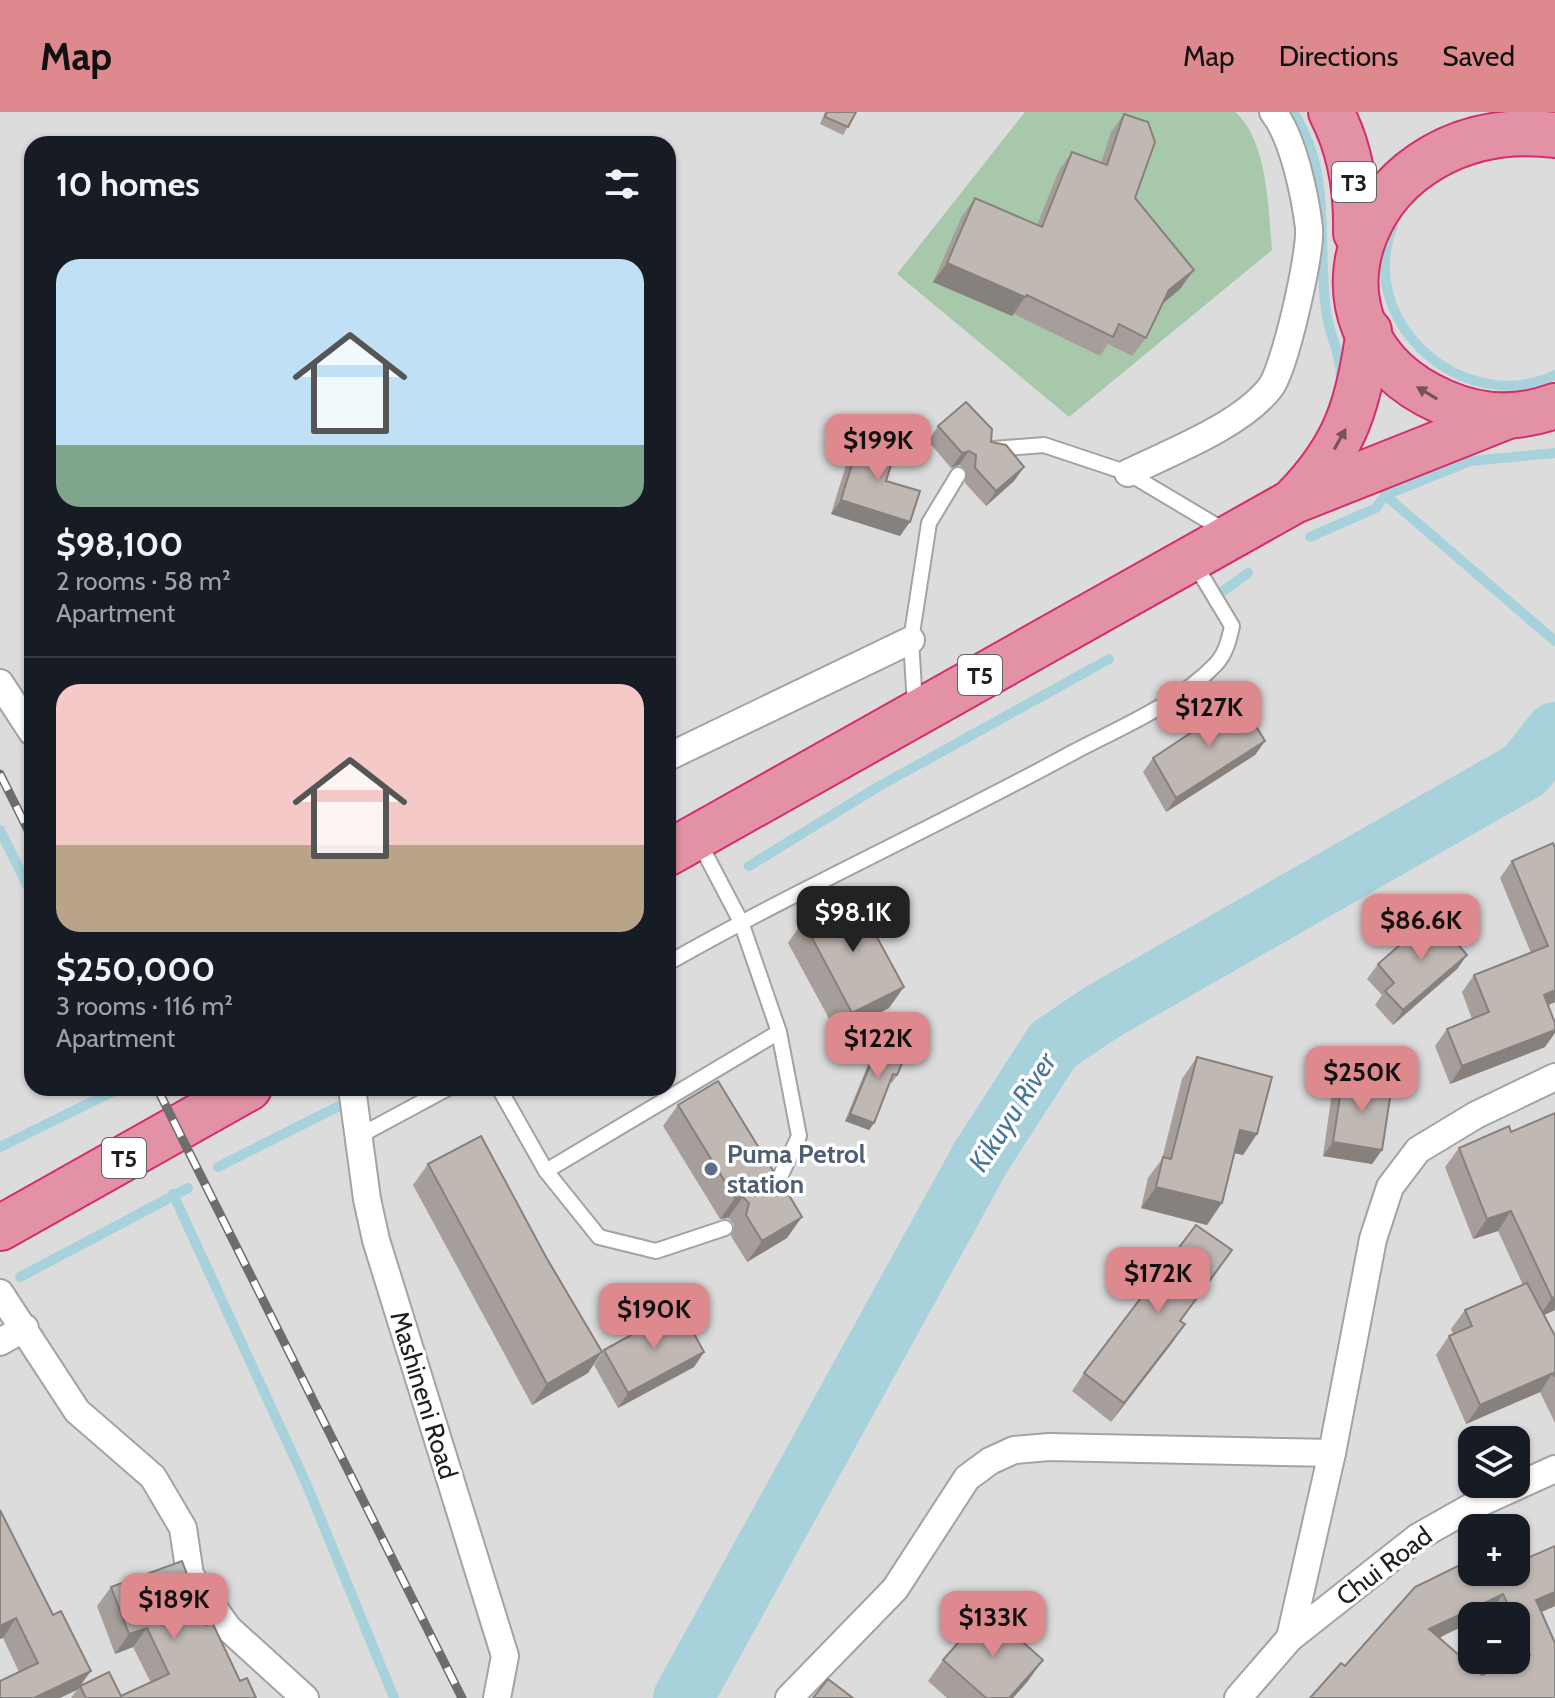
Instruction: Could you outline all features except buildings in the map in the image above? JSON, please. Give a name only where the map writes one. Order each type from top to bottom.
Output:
[{"type":"highway","name":"T3","points":[[1331,112],[1343,135],[1357,194],[1356,255]]},
{"type":"highway","name":"T5","points":[[1508,416],[1465,412],[1426,395],[1392,367],[1369,331],[1360,307],[1356,255],[1363,224],[1379,191],[1402,163],[1432,142],[1455,120],[1529,127],[1555,135]]},
{"type":"highway","name":"T5","points":[[1294,501],[1319,475],[1345,433],[1360,394],[1369,331]]},
{"type":"highway","name":"T5","points":[[682,844],[1190,556],[1294,501],[1508,416],[1555,406]]},
{"type":"highway","name":"T5","points":[[0,1228],[235,1096]]},
{"type":"street","points":[[1128,473],[1220,427],[1271,387],[1294,317],[1309,230],[1286,129],[1273,112]]},
{"type":"street","points":[[676,753],[911,640]]},
{"type":"street","points":[[0,683],[24,720]]},
{"type":"street","points":[[1290,1638],[1332,1453],[1373,1239],[1390,1187],[1418,1150],[1476,1115],[1555,1077]]},
{"type":"street","name":"Mashineni Road","points":[[353,1096],[376,1240],[505,1656],[497,1698]]},
{"type":"street","points":[[0,1293],[77,1411],[153,1477],[183,1528],[190,1575],[228,1628],[305,1698]]},
{"type":"street","points":[[0,1342],[25,1328]]},
{"type":"street","points":[[789,1698],[879,1609],[967,1478],[990,1461],[1014,1450],[1049,1447],[1332,1453]]},
{"type":"street","name":"Chui Road","points":[[1238,1698],[1290,1638],[1418,1537],[1471,1507],[1555,1469]]},
{"type":"lane","points":[[989,450],[1044,445],[1128,473],[1231,534]]},
{"type":"lane","points":[[916,712],[911,640],[929,523],[958,475]]},
{"type":"lane","points":[[676,959],[1171,700],[1216,664],[1227,647],[1232,626],[1190,556]]},
{"type":"lane","points":[[682,844],[741,922],[779,1032],[799,1136],[767,1205]]},
{"type":"lane","points":[[676,1093],[779,1032]]},
{"type":"lane","points":[[359,1136],[433,1096]]},
{"type":"lane","points":[[504,1096],[546,1171],[599,1237],[656,1251],[725,1228]]},
{"type":"lane","points":[[546,1171],[672,1096]]},
{"type":"shaded area","points":[[0,112],[1555,112],[1555,1698],[0,1698]]},
{"type":"green space","points":[[1025,112],[1235,112],[1254,139],[1267,196],[1272,250],[1069,417],[897,274]]},
{"type":"waterway","points":[[1293,112],[1306,135],[1319,184],[1326,311],[1341,377]]},
{"type":"waterway","points":[[1393,226],[1385,262],[1389,296],[1403,327],[1425,353],[1453,372],[1486,383],[1520,385],[1555,375]]},
{"type":"waterway","points":[[1310,537],[1376,508],[1385,495],[1470,461],[1555,453]]},
{"type":"waterway","points":[[1385,495],[1555,641]]},
{"type":"waterway","points":[[1223,591],[1248,573]]},
{"type":"waterway","points":[[749,866],[876,788],[1109,659]]},
{"type":"waterway","name":"Kikuyu River","points":[[683,1698],[981,1157],[1053,1045],[1102,1012],[1525,770],[1555,732]]},
{"type":"waterway","points":[[0,830],[24,879]]},
{"type":"waterway","points":[[0,1147],[104,1096]]},
{"type":"waterway","points":[[218,1167],[349,1101]]},
{"type":"waterway","points":[[20,1277],[188,1188]]},
{"type":"waterway","points":[[173,1194],[306,1483],[394,1698]]},
{"type":"railway","points":[[0,774],[24,822]]},
{"type":"railway","points":[[161,1096],[462,1698]]},
{"type":"place","name":"Puma Petrol station","points":[[711,1169]]}]
